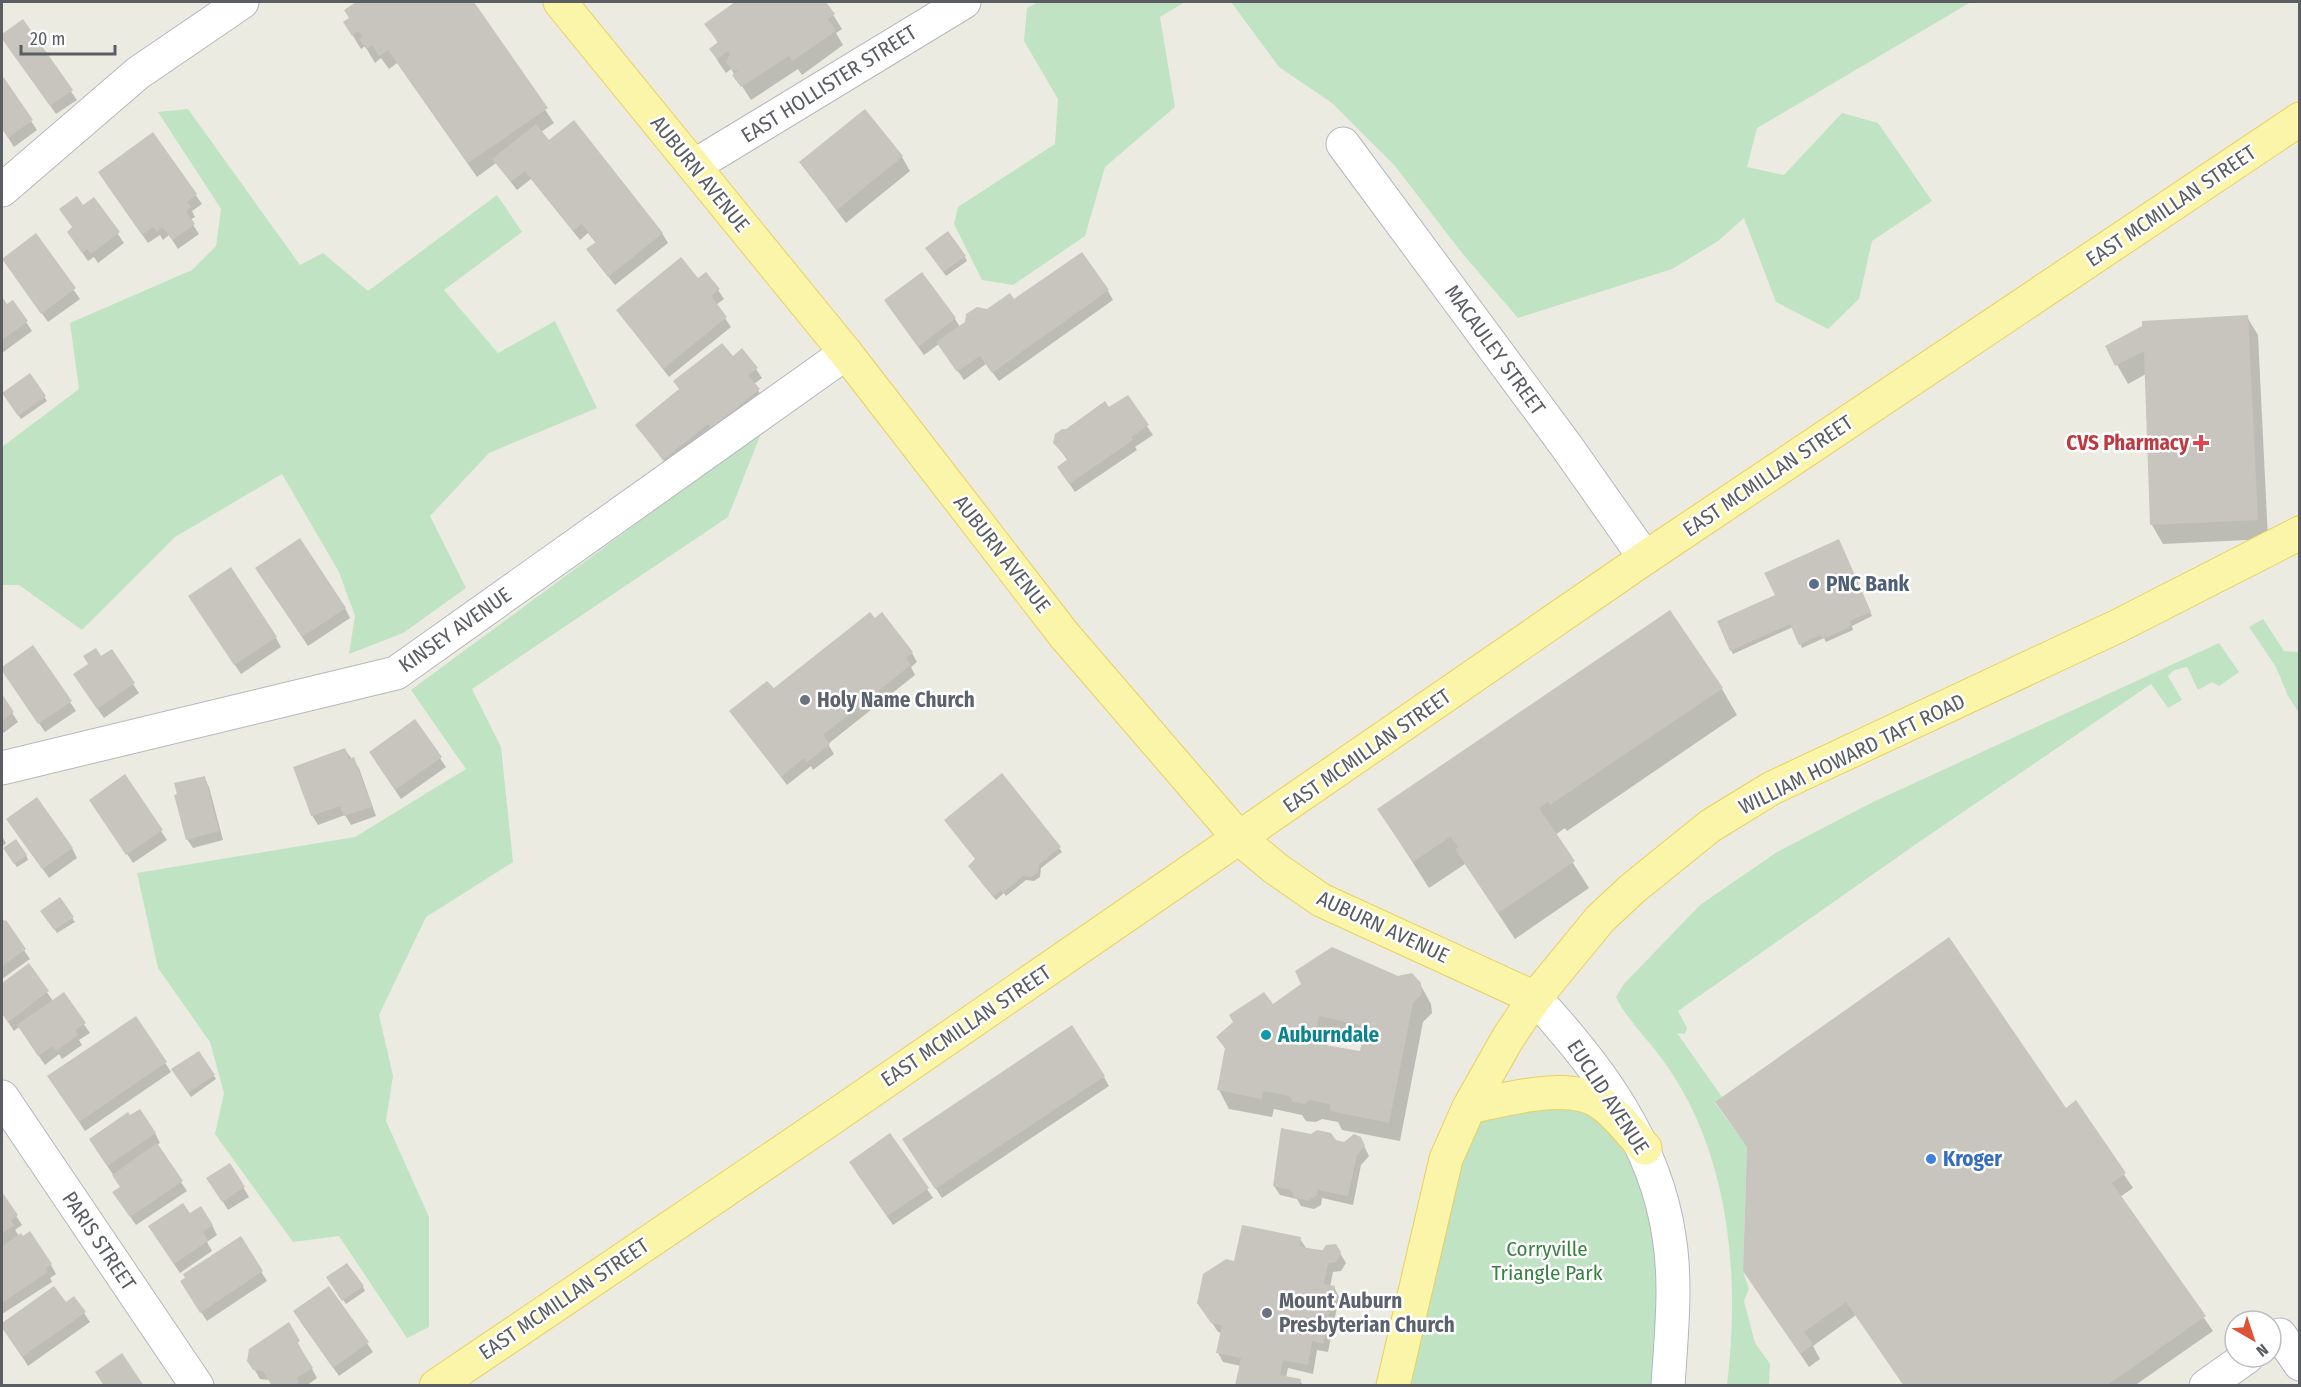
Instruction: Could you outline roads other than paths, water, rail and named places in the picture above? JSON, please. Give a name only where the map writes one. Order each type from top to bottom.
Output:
[{"type":"main road","name":"AUBURN AVENUE","points":[[560,2],[846,353],[1065,636],[1239,838],[1275,868],[1322,900],[1535,998]]},
{"type":"main road","name":"EAST MCMILLAN STREET","points":[[436,1386],[842,1111],[1645,558],[2300,119]]},
{"type":"main road","name":"WILLIAM HOWARD TAFT ROAD","points":[[1393,1386],[1446,1159],[1469,1107],[1508,1038],[1535,998],[1600,919],[1639,882],[1710,826],[1772,788],[2118,626],[2300,534]]},
{"type":"main road","points":[[1469,1107],[1557,1092],[1577,1094],[1601,1103],[1645,1148]]},
{"type":"street","points":[[2,190],[138,73],[242,2]]},
{"type":"street","name":"EAST HOLLISTER STREET","points":[[693,166],[964,2]]},
{"type":"street","name":"MACAULEY STREET","points":[[1343,144],[1560,437],[1645,558]]},
{"type":"street","name":"KINSEY AVENUE","points":[[2,768],[396,674],[846,353]]},
{"type":"street","name":"EUCLID AVENUE","points":[[1535,998],[1578,1045],[1645,1148],[1660,1191],[1670,1236],[1673,1297],[1668,1386]]},
{"type":"street","name":"PARIS STREET","points":[[2,1098],[197,1386]]},
{"type":"street","points":[[2283,1332],[2300,1364]]},
{"type":"street","points":[[2205,1386],[2230,1369]]},
{"type":"place","name":"CVS Pharmacy","points":[[2201,443]]},
{"type":"place","name":"PNC Bank","points":[[1814,584]]},
{"type":"place","name":"Holy Name Church","points":[[805,700]]},
{"type":"place","name":"Auburndale","points":[[1266,1035]]},
{"type":"place","name":"Kroger","points":[[1931,1159]]},
{"type":"place","name":"Mount Auburn Presbyterian Church","points":[[1267,1313]]},
{"type":"park label","name":"Corryville Triangle Park","points":[[1547,1261]]}]
